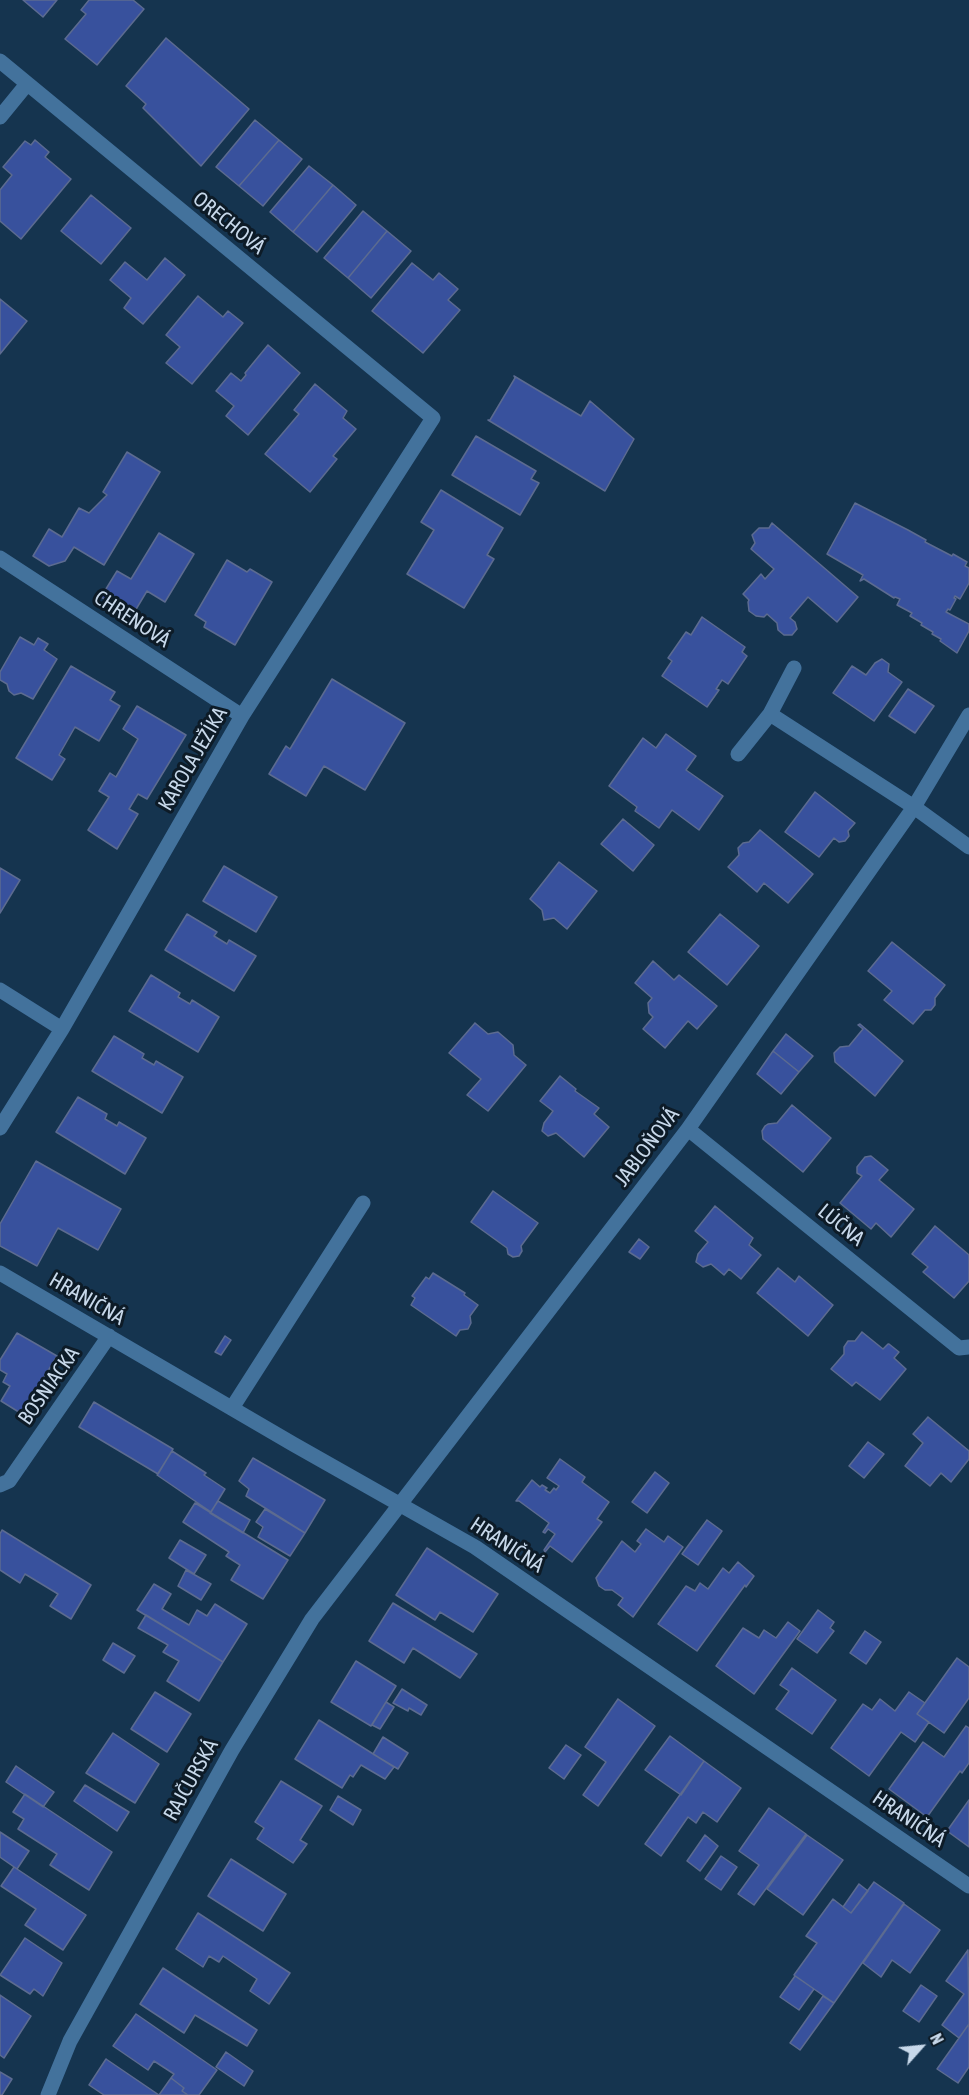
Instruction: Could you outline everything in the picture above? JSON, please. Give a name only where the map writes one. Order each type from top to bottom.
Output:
[{"type":"street","name":"ORECHOVÁ","points":[[0,61],[433,418]]},
{"type":"street","points":[[0,117],[27,84]]},
{"type":"street","name":"KAROLA JEŽÍKA","points":[[0,1128],[62,1029],[242,716],[433,418]]},
{"type":"street","name":"CHRENOVÁ","points":[[0,558],[242,716]]},
{"type":"street","points":[[738,754],[770,714],[794,668]]},
{"type":"street","points":[[770,714],[914,807],[969,847]]},
{"type":"street","name":"JABLOŇOVÁ","points":[[400,1503],[688,1129],[914,807],[969,716]]},
{"type":"street","points":[[0,990],[62,1029]]},
{"type":"street","name":"LÚČNA","points":[[688,1129],[959,1348],[969,1347]]},
{"type":"street","points":[[232,1408],[363,1203]]},
{"type":"street","name":"HRANIČNÁ","points":[[0,1273],[475,1547],[969,1886]]},
{"type":"street","name":"BOSNIACKA","points":[[0,1485],[9,1481],[109,1336]]},
{"type":"street","name":"RAJČURSKÁ","points":[[48,2095],[70,2041],[232,1750],[312,1619],[400,1503]]},
{"type":"building","points":[[23,0],[57,0],[43,17]]},
{"type":"building","points":[[89,0],[133,0],[144,9],[97,65],[65,39],[86,14],[81,10]]},
{"type":"building","points":[[166,38],[249,109],[201,166],[143,108],[146,104],[126,86]]},
{"type":"building","points":[[255,120],[279,140],[239,186],[216,167]]},
{"type":"building","points":[[35,140],[49,152],[45,157],[71,179],[21,239],[0,221],[0,190],[12,175],[3,167],[25,141],[31,145]]},
{"type":"building","points":[[279,140],[302,159],[263,206],[239,186]]},
{"type":"building","points":[[309,166],[333,185],[293,232],[270,212]]},
{"type":"building","points":[[333,185],[356,205],[317,252],[293,232]]},
{"type":"building","points":[[91,195],[131,228],[101,264],[61,231]]},
{"type":"building","points":[[363,211],[387,231],[348,278],[324,258]]},
{"type":"building","points":[[387,231],[411,251],[371,298],[348,278]]},
{"type":"building","points":[[165,258],[185,275],[143,324],[124,308],[131,298],[110,280],[125,262],[147,280]]},
{"type":"building","points":[[412,263],[433,280],[439,273],[458,289],[448,300],[460,310],[423,353],[372,311]]},
{"type":"building","points":[[198,296],[223,317],[228,311],[243,323],[192,384],[166,363],[180,347],[166,335]]},
{"type":"building","points":[[0,299],[27,321],[0,354]]},
{"type":"building","points":[[268,345],[300,373],[248,435],[226,416],[234,406],[216,391],[231,373],[241,381]]},
{"type":"building","points":[[514,376],[581,416],[590,401],[634,439],[605,491],[488,420],[515,378]]},
{"type":"building","points":[[315,384],[347,411],[343,418],[356,429],[333,456],[337,459],[310,492],[265,454],[299,414],[294,410]]},
{"type":"building","points":[[476,436],[536,471],[531,479],[539,483],[520,515],[452,475]]},
{"type":"building","points":[[127,452],[160,472],[104,565],[74,547],[65,561],[49,566],[33,556],[49,529],[62,537],[79,508],[89,513],[107,495],[103,492]]},
{"type":"building","points":[[441,490],[503,528],[487,555],[494,559],[464,608],[407,574],[434,530],[421,522]]},
{"type":"building","points":[[855,503],[926,540],[925,542],[967,562],[965,566],[969,568],[969,583],[960,599],[955,596],[956,599],[950,610],[946,612],[969,624],[969,631],[957,653],[932,634],[933,632],[921,625],[922,623],[910,616],[912,613],[897,605],[900,599],[894,598],[864,579],[860,581],[863,575],[827,554]]},
{"type":"building","points":[[772,523],[858,597],[837,622],[808,597],[790,618],[795,622],[797,629],[792,635],[784,635],[778,630],[777,623],[767,614],[764,617],[756,616],[749,611],[749,600],[743,594],[761,574],[765,579],[774,569],[751,549],[755,543],[752,535],[759,528],[769,528]]},
{"type":"building","points":[[159,533],[194,554],[165,602],[147,591],[132,616],[101,597],[117,571],[131,579]]},
{"type":"building","points":[[227,560],[247,572],[250,569],[272,582],[235,645],[204,627],[206,622],[195,615]]},
{"type":"building","points":[[702,617],[745,647],[742,652],[747,656],[728,684],[722,680],[716,689],[719,690],[707,707],[662,676],[672,661],[668,658],[686,632],[691,635]]},
{"type":"building","points":[[20,637],[34,645],[38,638],[48,644],[44,650],[57,659],[33,699],[21,693],[14,695],[9,691],[7,684],[0,680],[0,672]]},
{"type":"building","points":[[882,659],[889,664],[888,672],[902,682],[874,721],[833,693],[852,666],[866,675],[875,663]]},
{"type":"building","points":[[71,666],[115,692],[110,700],[120,706],[99,741],[75,727],[59,755],[65,759],[52,780],[16,758]]},
{"type":"building","points":[[332,679],[405,723],[365,790],[324,766],[306,796],[269,774],[286,746],[290,749]]},
{"type":"building","points":[[908,689],[934,706],[915,733],[889,716]]},
{"type":"building","points":[[137,706],[186,735],[147,799],[138,794],[129,809],[138,814],[117,849],[88,830],[109,797],[99,791],[110,773],[116,777],[138,739],[123,729]]},
{"type":"building","points":[[666,734],[696,756],[686,770],[723,796],[699,830],[672,810],[659,828],[635,811],[637,807],[609,786],[643,738],[656,748]]},
{"type":"building","points":[[815,792],[855,823],[848,831],[849,836],[845,841],[839,842],[834,838],[819,857],[785,832]]},
{"type":"building","points":[[623,819],[654,845],[633,871],[601,844]]},
{"type":"building","points":[[760,830],[813,874],[788,903],[764,883],[757,892],[728,867],[739,855],[738,848],[743,843],[749,842]]},
{"type":"building","points":[[559,862],[597,891],[567,929],[554,918],[544,920],[542,910],[530,899]]},
{"type":"building","points":[[224,866],[277,897],[256,932],[203,901]]},
{"type":"building","points":[[0,868],[20,880],[0,913]]},
{"type":"building","points":[[187,914],[217,932],[214,936],[227,944],[229,940],[256,956],[234,991],[165,950]]},
{"type":"building","points":[[720,914],[759,946],[727,985],[688,952]]},
{"type":"building","points":[[892,942],[945,985],[935,998],[935,1005],[931,1010],[925,1010],[913,1024],[884,1000],[892,991],[868,971]]},
{"type":"building","points":[[653,961],[674,980],[679,975],[717,1006],[697,1029],[688,1021],[665,1048],[643,1029],[653,1017],[649,1013],[648,1003],[652,998],[635,983]]},
{"type":"building","points":[[151,975],[180,993],[178,997],[190,1004],[192,1000],[219,1017],[198,1052],[129,1011]]},
{"type":"building","points":[[475,1023],[488,1034],[498,1032],[513,1045],[514,1055],[526,1065],[488,1111],[467,1095],[481,1079],[449,1053]]},
{"type":"building","points":[[860,1024],[903,1061],[875,1096],[835,1062],[834,1053],[840,1047],[849,1046],[863,1029],[858,1025]]},
{"type":"building","points":[[786,1034],[813,1056],[799,1072],[773,1051]]},
{"type":"building","points":[[114,1036],[144,1054],[142,1058],[154,1065],[156,1061],[183,1077],[162,1113],[92,1071]]},
{"type":"building","points":[[773,1051],[799,1072],[781,1094],[757,1074]]},
{"type":"building","points":[[560,1076],[576,1089],[575,1091],[599,1108],[594,1114],[609,1127],[584,1157],[556,1133],[548,1136],[542,1131],[544,1123],[553,1111],[540,1101]]},
{"type":"building","points":[[78,1097],[107,1114],[105,1119],[117,1126],[119,1122],[146,1138],[125,1174],[56,1132]]},
{"type":"building","points":[[792,1105],[831,1138],[803,1172],[763,1139],[762,1131],[765,1126],[777,1123]]},
{"type":"building","points":[[871,1156],[888,1170],[879,1180],[914,1209],[891,1237],[876,1223],[871,1229],[840,1203],[862,1176],[857,1173],[857,1167],[865,1157]]},
{"type":"building","points":[[36,1161],[121,1209],[98,1250],[58,1228],[37,1266],[0,1246],[0,1224]]},
{"type":"building","points":[[493,1191],[538,1223],[521,1246],[522,1251],[519,1256],[513,1257],[508,1254],[507,1248],[471,1222]]},
{"type":"building","points":[[715,1206],[753,1238],[749,1245],[761,1255],[741,1279],[729,1269],[724,1275],[711,1264],[703,1267],[696,1262],[698,1254],[708,1242],[695,1231]]},
{"type":"building","points":[[935,1226],[969,1255],[969,1281],[954,1298],[923,1272],[928,1267],[912,1254]]},
{"type":"building","points":[[639,1239],[649,1247],[640,1259],[629,1252]]},
{"type":"building","points":[[778,1268],[795,1282],[799,1276],[833,1305],[808,1336],[757,1293]]},
{"type":"building","points":[[433,1273],[465,1293],[464,1295],[478,1305],[470,1316],[471,1323],[468,1329],[460,1330],[456,1336],[411,1305],[415,1298],[412,1296],[426,1277],[429,1279]]},
{"type":"building","points":[[862,1332],[883,1349],[889,1344],[899,1352],[894,1358],[906,1369],[880,1400],[856,1382],[852,1386],[831,1369],[844,1354],[844,1347],[848,1341],[855,1341]]},
{"type":"building","points":[[17,1333],[57,1356],[22,1414],[1,1401],[10,1386],[3,1382],[7,1374],[0,1370],[0,1360]]},
{"type":"building","points":[[225,1336],[231,1340],[221,1355],[215,1352]]},
{"type":"building","points":[[94,1402],[173,1449],[158,1474],[79,1427]]},
{"type":"building","points":[[928,1417],[969,1451],[969,1459],[951,1482],[941,1473],[930,1486],[905,1466],[923,1443],[913,1434]]},
{"type":"building","points":[[868,1442],[884,1454],[864,1478],[849,1466]]},
{"type":"building","points":[[172,1451],[206,1473],[204,1475],[225,1489],[211,1512],[157,1475]]},
{"type":"building","points":[[253,1458],[325,1500],[305,1533],[246,1496],[249,1489],[239,1481]]},
{"type":"building","points":[[560,1459],[585,1477],[582,1482],[609,1502],[597,1519],[602,1522],[572,1562],[550,1546],[545,1552],[544,1550],[555,1534],[548,1529],[545,1533],[543,1532],[549,1523],[516,1501],[532,1480],[540,1487],[542,1485],[547,1488],[545,1490],[550,1493],[554,1488],[556,1490],[559,1486],[547,1478]]},
{"type":"building","points":[[655,1472],[669,1483],[647,1513],[632,1502]]},
{"type":"building","points":[[218,1501],[250,1520],[243,1533],[210,1513]]},
{"type":"building","points":[[195,1503],[288,1560],[263,1599],[231,1580],[240,1565],[226,1556],[229,1552],[183,1522]]},
{"type":"building","points":[[265,1509],[305,1533],[290,1556],[258,1537],[263,1527],[256,1522]]},
{"type":"building","points":[[707,1520],[722,1531],[698,1565],[682,1554]]},
{"type":"building","points":[[646,1529],[664,1542],[668,1536],[683,1547],[633,1617],[618,1605],[623,1598],[612,1590],[605,1590],[599,1586],[596,1578],[622,1541],[635,1552],[641,1544],[637,1541]]},
{"type":"building","points":[[2,1530],[91,1585],[71,1619],[50,1606],[58,1594],[25,1574],[20,1583],[0,1570]]},
{"type":"building","points":[[180,1540],[206,1555],[194,1574],[169,1558]]},
{"type":"building","points":[[427,1548],[498,1594],[473,1632],[440,1612],[435,1620],[396,1595]]},
{"type":"building","points":[[738,1562],[754,1576],[697,1651],[658,1624],[686,1586],[695,1591],[700,1583],[708,1589],[723,1568],[729,1573]]},
{"type":"building","points":[[186,1570],[211,1584],[201,1600],[178,1586]]},
{"type":"building","points":[[154,1584],[171,1594],[162,1609],[189,1625],[197,1610],[207,1616],[215,1604],[247,1624],[223,1662],[137,1610]]},
{"type":"building","points":[[393,1603],[477,1654],[460,1678],[413,1648],[404,1663],[369,1641]]},
{"type":"building","points":[[818,1610],[834,1622],[830,1628],[834,1631],[817,1653],[797,1639]]},
{"type":"building","points":[[146,1615],[223,1662],[199,1701],[167,1681],[179,1661],[163,1652],[168,1645],[138,1628]]},
{"type":"building","points":[[788,1622],[800,1631],[754,1694],[716,1666],[743,1628],[759,1638],[764,1630],[776,1638]]},
{"type":"building","points":[[865,1631],[881,1642],[866,1664],[850,1653]]},
{"type":"building","points":[[113,1643],[135,1656],[124,1673],[103,1660]]},
{"type":"building","points":[[957,1658],[969,1667],[969,1698],[944,1733],[917,1714]]},
{"type":"building","points":[[356,1661],[396,1686],[371,1726],[331,1702]]},
{"type":"building","points":[[792,1668],[836,1700],[812,1734],[776,1709],[789,1691],[780,1685]]},
{"type":"building","points":[[402,1689],[427,1705],[421,1715],[393,1703]]},
{"type":"building","points":[[155,1692],[191,1714],[167,1752],[131,1729]]},
{"type":"building","points":[[909,1692],[925,1703],[917,1714],[929,1722],[915,1742],[901,1732],[869,1776],[831,1748],[863,1704],[872,1710],[880,1699],[895,1711]]},
{"type":"building","points":[[618,1699],[655,1726],[598,1806],[583,1795],[606,1762],[585,1747]]},
{"type":"building","points":[[386,1702],[394,1707],[380,1729],[372,1725]]},
{"type":"building","points":[[319,1720],[394,1767],[385,1779],[361,1765],[353,1777],[350,1775],[342,1788],[295,1759]]},
{"type":"building","points":[[966,1726],[969,1728],[969,1763],[962,1773],[960,1771],[927,1817],[889,1789],[923,1742],[944,1757]]},
{"type":"building","points":[[113,1733],[159,1764],[135,1803],[86,1773]]},
{"type":"building","points":[[670,1736],[704,1761],[681,1795],[645,1770]]},
{"type":"building","points":[[383,1737],[408,1753],[398,1769],[373,1754]]},
{"type":"building","points":[[566,1745],[581,1755],[564,1779],[549,1768]]},
{"type":"building","points":[[704,1761],[741,1788],[717,1822],[703,1812],[696,1823],[688,1817],[661,1856],[645,1844]]},
{"type":"building","points":[[16,1766],[54,1792],[43,1807],[6,1782]]},
{"type":"building","points":[[281,1781],[322,1806],[300,1840],[307,1844],[293,1863],[257,1839],[264,1828],[255,1822]]},
{"type":"building","points":[[85,1785],[129,1812],[117,1831],[74,1801]]},
{"type":"building","points":[[25,1794],[112,1852],[89,1890],[50,1865],[57,1854],[18,1829],[24,1819],[13,1812]]},
{"type":"building","points":[[338,1796],[361,1810],[353,1825],[330,1810]]},
{"type":"building","points":[[969,1800],[969,1847],[947,1831]]},
{"type":"building","points":[[769,1808],[806,1834],[754,1905],[738,1894],[759,1865],[739,1851]]},
{"type":"building","points":[[0,1832],[29,1851],[17,1869],[0,1857]]},
{"type":"building","points":[[705,1835],[718,1846],[700,1871],[687,1861]]},
{"type":"building","points":[[807,1835],[843,1860],[803,1915],[767,1889]]},
{"type":"building","points":[[721,1856],[737,1867],[721,1890],[705,1879]]},
{"type":"building","points":[[231,1859],[286,1894],[263,1931],[208,1896]]},
{"type":"building","points":[[14,1867],[86,1915],[63,1950],[25,1925],[36,1909],[1,1886]]},
{"type":"building","points":[[874,1882],[904,1903],[834,2003],[794,1975],[817,1943],[806,1936],[833,1899],[851,1913]]},
{"type":"building","points":[[859,1884],[868,1891],[851,1913],[843,1907]]},
{"type":"building","points":[[904,1904],[940,1930],[910,1973],[892,1960],[881,1977],[863,1963]]},
{"type":"building","points":[[198,1913],[290,1973],[269,2004],[250,1991],[257,1979],[223,1956],[219,1962],[209,1956],[203,1967],[176,1949]]},
{"type":"building","points":[[25,1938],[62,1963],[43,1996],[34,1989],[30,1994],[0,1975]]},
{"type":"building","points":[[968,1950],[969,2024],[959,2038],[942,2025],[964,1994],[946,1981]]},
{"type":"building","points":[[163,1968],[257,2030],[247,2046],[195,2015],[184,2033],[140,2004]]},
{"type":"building","points":[[795,1976],[814,1989],[799,2010],[780,1997]]},
{"type":"building","points":[[921,1985],[937,1996],[919,2022],[903,2011]]},
{"type":"building","points":[[0,1995],[31,2016],[4,2058],[0,2055]]},
{"type":"building","points":[[823,1996],[834,2003],[800,2050],[790,2043]]},
{"type":"building","points":[[136,2014],[217,2070],[199,2095],[188,2095],[182,2091],[184,2088],[171,2078],[174,2074],[154,2061],[148,2070],[113,2046]]},
{"type":"building","points":[[969,2024],[969,2067],[958,2083],[937,2069]]},
{"type":"building","points":[[226,2052],[253,2071],[244,2086],[216,2067]]},
{"type":"building","points":[[106,2059],[159,2095],[104,2095],[89,2085]]},
{"type":"building","points":[[0,2072],[12,2079],[2,2095],[0,2095]]},
{"type":"building","points":[[171,2078],[184,2088],[182,2091],[188,2095],[159,2095]]}]
